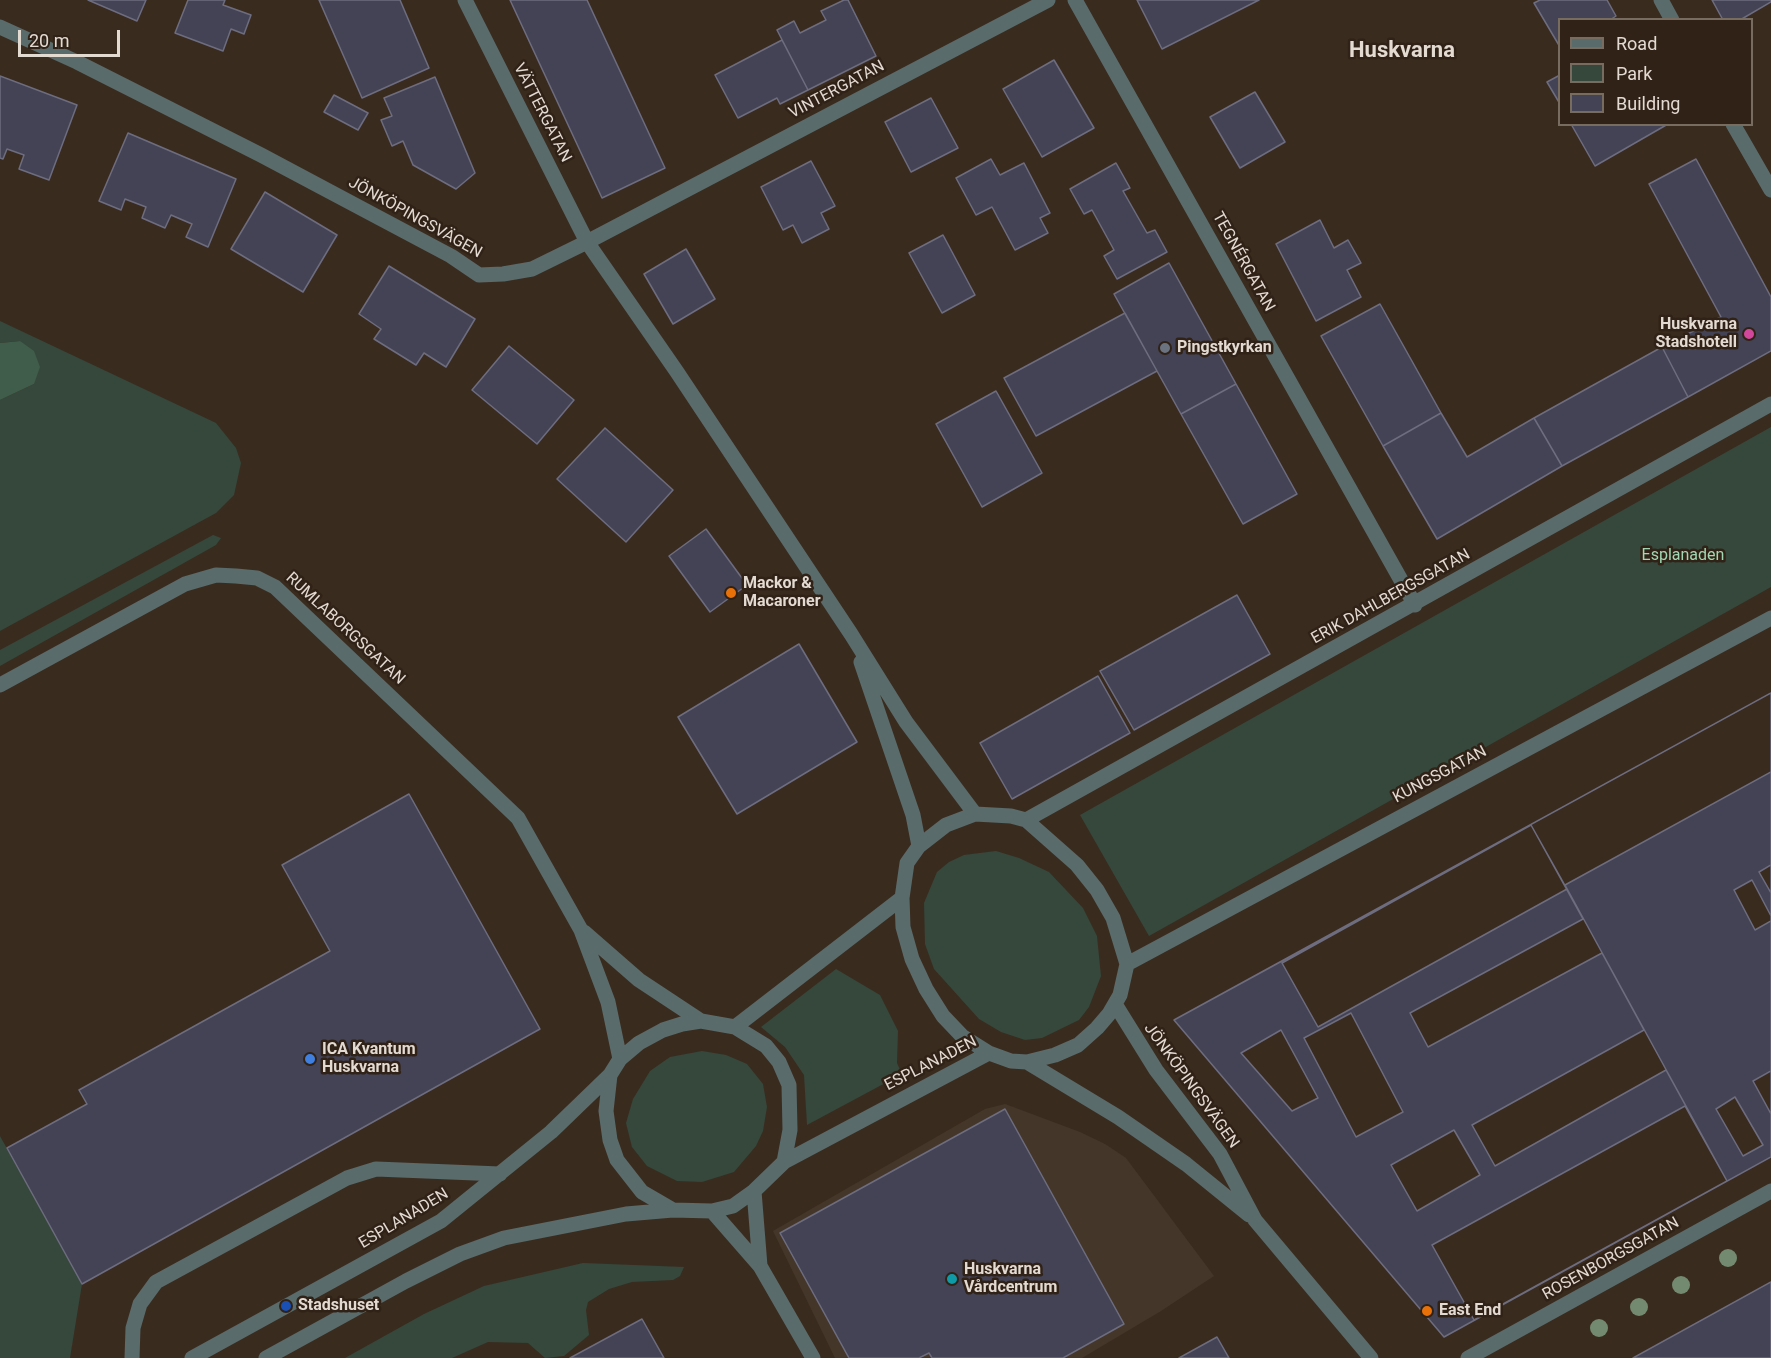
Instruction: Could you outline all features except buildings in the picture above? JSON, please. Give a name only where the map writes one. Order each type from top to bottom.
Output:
[{"type":"street","name":"VÄTTERGATAN","points":[[465,0],[587,242]]},
{"type":"street","name":"VINTERGATAN","points":[[587,242],[1048,0]]},
{"type":"street","name":"TEGNÉRGATAN","points":[[1075,0],[1415,604]]},
{"type":"street","points":[[1661,0],[1671,18]]},
{"type":"street","name":"JÖNKÖPINGSVÄGEN","points":[[0,27],[77,62],[261,155],[451,256],[479,275],[532,269],[587,242]]},
{"type":"street","points":[[1734,126],[1771,190]]},
{"type":"street","points":[[587,242],[677,372],[851,634],[906,722],[975,814]]},
{"type":"street","name":"ERIK DAHLBERGSGATAN","points":[[1026,820],[1771,404]]},
{"type":"street","name":"RUMLABORGSGATAN","points":[[0,685],[185,584],[216,575],[257,578],[275,587],[518,818],[581,930],[608,1002],[620,1059]]},
{"type":"street","name":"KUNGSGATAN","points":[[1127,964],[1771,618]]},
{"type":"street","points":[[851,634],[913,815],[919,846]]},
{"type":"street","points":[[989,1053],[962,1036],[943,1016],[926,989],[912,958],[903,927],[902,898],[907,863],[919,846],[945,825],[975,814],[1002,815],[1026,820],[1056,844],[1097,890],[1113,918],[1127,964]]},
{"type":"street","points":[[735,1027],[902,898]]},
{"type":"street","name":"RUMLABORGSGATAN","points":[[581,930],[639,980],[701,1021]]},
{"type":"street","name":"ESPLANADEN","points":[[784,1162],[989,1053],[1011,1061],[1027,1062],[1055,1055],[1078,1045],[1097,1028],[1115,1004],[1125,981],[1127,964]]},
{"type":"street","name":"JÖNKÖPINGSVÄGEN","points":[[1115,1004],[1150,1061],[1220,1154],[1255,1220],[1371,1358]]},
{"type":"street","points":[[266,1358],[460,1254],[504,1238],[626,1214],[673,1210],[712,1211],[733,1206],[754,1191],[784,1162],[790,1130],[789,1085],[779,1062],[766,1046],[735,1027],[701,1021],[663,1030],[639,1043],[620,1059],[610,1075],[606,1111],[610,1140],[617,1160],[642,1192],[673,1210]]},
{"type":"street","points":[[1027,1062],[1118,1117],[1186,1164],[1255,1220]]},
{"type":"street","name":"ESPLANADEN","points":[[192,1358],[441,1221],[551,1132],[610,1075]]},
{"type":"street","points":[[132,1358],[133,1328],[140,1304],[156,1282],[347,1178],[376,1169],[500,1174]]},
{"type":"street","points":[[754,1191],[760,1266]]},
{"type":"street","name":"ROSENBORGSGATAN","points":[[1468,1358],[1771,1191]]},
{"type":"street","points":[[712,1211],[760,1266],[813,1358]]},
{"type":"shaded area","name":"Huskvarna Vårdcentrum","points":[[1005,1104],[1080,1132],[1105,1144],[1126,1158],[1214,1276],[1082,1358],[835,1358],[773,1231],[985,1109]]},
{"type":"green space","points":[[0,321],[216,423],[236,448],[241,463],[234,495],[216,513],[0,631],[0,400],[34,384],[20,341],[0,343]]},
{"type":"green space","points":[[20,341],[34,351],[40,367],[34,384],[0,400],[0,343]]},
{"type":"green space","name":"Esplanaden","points":[[1771,427],[1771,587],[1149,936],[1080,815]]},
{"type":"green space","points":[[213,535],[221,538],[216,545],[0,666],[0,650]]},
{"type":"green space","points":[[996,851],[1019,858],[1049,872],[1083,908],[1097,936],[1101,976],[1089,1007],[1079,1020],[1042,1038],[1025,1040],[1001,1032],[979,1019],[934,969],[925,944],[924,903],[937,872],[949,862],[964,855]]},
{"type":"green space","points":[[836,969],[880,995],[898,1031],[897,1063],[902,1074],[807,1125],[804,1075],[785,1047],[761,1027]]},
{"type":"green space","points":[[702,1051],[726,1055],[747,1064],[763,1084],[767,1107],[763,1131],[756,1146],[734,1172],[702,1182],[677,1181],[647,1166],[632,1147],[626,1123],[633,1099],[650,1071],[670,1057]]},
{"type":"green space","points":[[0,1136],[82,1284],[70,1358],[0,1358]]},
{"type":"green space","points":[[583,1263],[684,1267],[680,1276],[673,1280],[632,1282],[609,1289],[588,1302],[586,1310],[589,1335],[564,1356],[545,1358],[528,1343],[488,1342],[452,1358],[345,1358],[424,1314],[484,1286]]},
{"type":"place","name":"Huskvarna Stadshotell","points":[[1749,334]]},
{"type":"place","name":"Pingstkyrkan","points":[[1165,348]]},
{"type":"place","name":"Mackor & Macaroner","points":[[731,593]]},
{"type":"place","name":"ICA Kvantum Huskvarna","points":[[310,1059]]},
{"type":"place","name":"Huskvarna Vårdcentrum","points":[[952,1279]]},
{"type":"place","name":"Stadshuset","points":[[286,1306]]},
{"type":"place","name":"East End","points":[[1427,1311]]},
{"type":"district","name":"Huskvarna","points":[[1402,51]]}]
